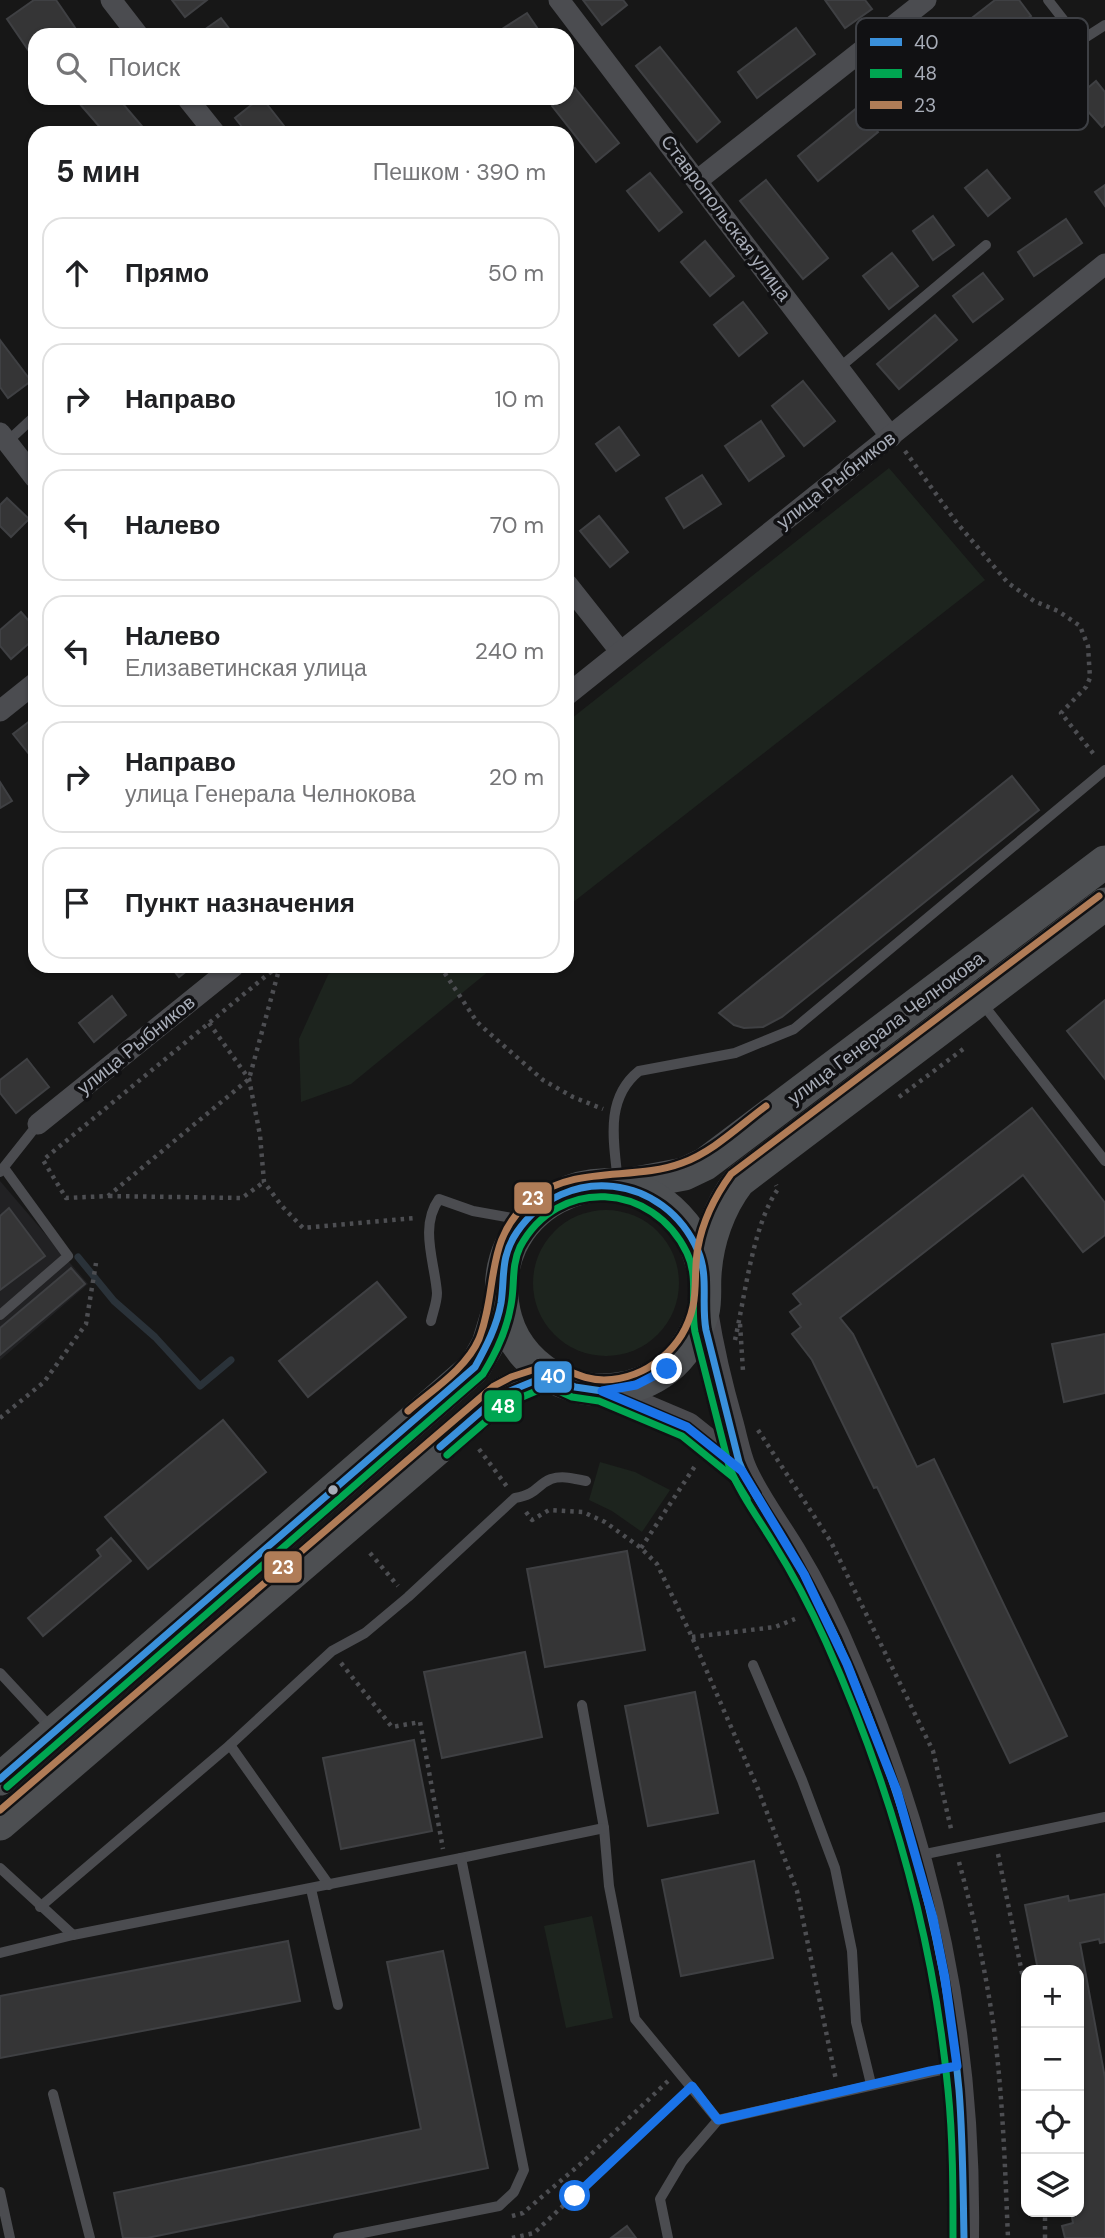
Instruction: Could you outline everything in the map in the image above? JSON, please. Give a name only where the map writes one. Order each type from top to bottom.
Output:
[{"type":"main road","name":"улица Генерала Челнокова","points":[[1105,862],[705,1164],[684,1174],[618,1186],[589,1186],[571,1190],[554,1197],[526,1220],[513,1239],[504,1260],[501,1280],[501,1301],[509,1329],[524,1354],[548,1375],[575,1387],[602,1391],[636,1385],[667,1369],[690,1343],[703,1311],[705,1274],[718,1215],[739,1181],[1105,904]]},
{"type":"main road","name":"улица Генерала Челнокова","points":[[618,1186],[643,1193],[666,1207],[684,1225],[698,1248],[705,1274]]},
{"type":"main road","name":"улица Генерала Челнокова","points":[[0,1779],[475,1367],[488,1345],[501,1301]]},
{"type":"main road","points":[[703,1311],[710,1353],[742,1471],[804,1574],[847,1664],[893,1779],[916,1856],[933,1918],[945,1978],[957,2066],[962,2116],[964,2238]]},
{"type":"main road","points":[[0,1824],[500,1395],[548,1375]]},
{"type":"main road","points":[[602,1391],[687,1427],[742,1471]]},
{"type":"street","points":[[111,0],[133,28]]},
{"type":"street","name":"Ставропольская улица","points":[[559,0],[891,437]]},
{"type":"street","points":[[903,18],[926,0]]},
{"type":"street","points":[[698,180],[856,55]]},
{"type":"street","points":[[193,105],[209,126]]},
{"type":"street","name":"улица Рыбников","points":[[574,689],[1105,264]]},
{"type":"street","points":[[3,437],[28,469]]},
{"type":"street","points":[[574,593],[620,652]]},
{"type":"street","points":[[0,711],[28,689]]},
{"type":"street","name":"улица Рыбников","points":[[38,1124],[225,973]]},
{"type":"lane","points":[[1048,0],[1062,18]]},
{"type":"lane","points":[[1088,36],[1105,25]]},
{"type":"lane","points":[[839,368],[986,244]]},
{"type":"lane","points":[[3,437],[28,421]]},
{"type":"lane","points":[[618,1186],[614,1113],[617,1098],[629,1079],[639,1071],[735,1053],[794,1029],[1105,770]]},
{"type":"lane","points":[[979,999],[1105,1161]]},
{"type":"lane","points":[[0,1315],[68,1256],[2,1170],[38,1124]]},
{"type":"lane","points":[[431,1321],[437,1296],[428,1226],[433,1206],[439,1199],[473,1211],[526,1220]]},
{"type":"lane","points":[[40,1907],[230,1745],[332,1651],[365,1633],[387,1615],[516,1498],[531,1495],[551,1479],[569,1477],[586,1481]]},
{"type":"lane","points":[[753,1665],[802,1780],[835,1868],[852,1951],[856,2022],[871,2084]]},
{"type":"lane","points":[[0,1673],[55,1732]]},
{"type":"lane","points":[[582,1705],[604,1828],[609,1886],[635,2019],[718,2120]]},
{"type":"lane","points":[[230,1745],[329,1885]]},
{"type":"lane","points":[[916,1856],[1105,1817]]},
{"type":"lane","points":[[0,1953],[73,1935],[446,1862],[604,1828]]},
{"type":"lane","points":[[338,2238],[499,2206],[514,2192],[524,2170],[461,1858]]},
{"type":"lane","points":[[0,1868],[73,1935]]},
{"type":"lane","points":[[311,1889],[338,2005]]},
{"type":"lane","points":[[668,2238],[660,2199],[682,2162],[718,2120],[957,2066]]},
{"type":"lane","points":[[53,2094],[90,2238]]},
{"type":"lane","points":[[0,2192],[10,2238]]},
{"type":"path","points":[[891,437],[912,459],[957,523],[1008,583],[1034,601],[1058,611],[1080,626],[1088,646],[1090,678],[1086,687],[1061,713],[1098,760]]},
{"type":"path","points":[[264,1182],[242,1198],[66,1198],[43,1160],[270,973]]},
{"type":"path","points":[[108,1196],[249,1079],[277,973]]},
{"type":"path","points":[[445,973],[477,1022],[543,1080],[573,1097],[614,1113]]},
{"type":"path","points":[[209,1023],[249,1079],[260,1135],[264,1182],[281,1206],[303,1228],[431,1216]]},
{"type":"path","points":[[891,1104],[966,1047]]},
{"type":"path","points":[[0,1418],[44,1382],[86,1324],[96,1263]]},
{"type":"path","points":[[479,1449],[532,1520],[550,1510],[583,1512],[605,1522],[641,1548],[657,1564],[758,1789],[797,1891],[838,2092]]},
{"type":"path","points":[[641,1548],[695,1465]]},
{"type":"path","points":[[370,1553],[389,1575]]},
{"type":"path","points":[[692,1637],[775,1627],[795,1619]]},
{"type":"path","points":[[332,1651],[392,1727],[420,1722],[446,1862]]},
{"type":"path","points":[[995,1840],[1021,1968]]},
{"type":"path","points":[[499,2220],[523,2213],[679,2071]]},
{"type":"path","points":[[512,2238],[534,2233],[692,2086]]},
{"type":"path","points":[[1045,2217],[1045,2238]]},
{"type":"shaded area","points":[[889,468],[985,580],[574,902],[574,716]]},
{"type":"shaded area","points":[[486,973],[351,1084],[301,1102],[299,1039],[328,975]]},
{"type":"shaded area","points":[[0,1181],[88,1284],[0,1360]]},
{"type":"shaded area","points":[[606,1210],[634,1216],[658,1231],[673,1255],[679,1283],[673,1311],[658,1335],[634,1350],[606,1356],[578,1350],[554,1335],[539,1311],[533,1283],[539,1255],[554,1231],[578,1216]]},
{"type":"shaded area","points":[[600,1462],[635,1472],[670,1490],[642,1532],[612,1511],[589,1500]]},
{"type":"shaded area","points":[[592,1916],[613,2018],[566,2028],[544,1926]]},
{"type":"building","points":[[34,0],[56,0],[75,28],[28,28],[28,50],[7,19]]},
{"type":"building","points":[[172,0],[207,0],[185,17]]},
{"type":"building","points":[[583,0],[623,0],[627,5],[602,25]]},
{"type":"building","points":[[825,0],[865,0],[872,9],[845,28]]},
{"type":"building","points":[[995,0],[1019,0],[1031,16],[1028,18],[972,18]]},
{"type":"building","points":[[527,13],[537,28],[504,28]]},
{"type":"building","points":[[221,18],[229,28],[207,28]]},
{"type":"building","points":[[796,28],[815,54],[757,98],[738,72]]},
{"type":"building","points":[[660,47],[720,122],[697,142],[636,66]]},
{"type":"building","points":[[1096,81],[1105,92],[1105,124],[1102,127],[1088,111],[1088,88]]},
{"type":"building","points":[[574,89],[619,143],[596,162],[574,134],[574,126],[568,126],[552,106],[574,105]]},
{"type":"building","points":[[81,105],[124,105],[142,126],[99,126]]},
{"type":"building","points":[[251,105],[268,105],[284,126],[241,126],[235,118]]},
{"type":"building","points":[[856,109],[856,130],[878,132],[818,181],[798,156]]},
{"type":"building","points":[[987,170],[1010,198],[988,216],[965,188]]},
{"type":"building","points":[[650,173],[682,212],[659,231],[627,191]]},
{"type":"building","points":[[766,180],[828,258],[803,279],[740,201]]},
{"type":"building","points":[[1105,185],[1105,206],[1095,192]]},
{"type":"building","points":[[933,216],[954,245],[933,260],[913,231]]},
{"type":"building","points":[[1066,219],[1082,243],[1034,276],[1018,252]]},
{"type":"building","points":[[705,241],[734,276],[710,296],[681,262]]},
{"type":"building","points":[[892,253],[918,286],[889,309],[863,276]]},
{"type":"building","points":[[983,273],[1003,299],[973,322],[953,296]]},
{"type":"building","points":[[743,302],[767,333],[739,356],[714,325]]},
{"type":"building","points":[[935,315],[957,340],[899,389],[877,364]]},
{"type":"building","points":[[0,340],[28,377],[28,383],[8,398],[0,387]]},
{"type":"building","points":[[803,381],[835,421],[804,446],[772,406]]},
{"type":"building","points":[[761,421],[784,456],[749,481],[725,446]]},
{"type":"building","points":[[619,427],[639,455],[616,471],[596,444]]},
{"type":"building","points":[[702,475],[721,504],[684,528],[666,498]]},
{"type":"building","points":[[7,498],[28,518],[11,537],[0,526],[0,505]]},
{"type":"building","points":[[599,516],[628,552],[610,567],[580,531]]},
{"type":"building","points":[[21,612],[28,620],[28,644],[11,659],[0,646],[0,630]]},
{"type":"building","points":[[28,722],[28,753],[13,734]]},
{"type":"building","points":[[1012,776],[1039,810],[782,1017],[763,1027],[744,1028],[734,1025],[719,1013]]},
{"type":"building","points":[[0,782],[12,801],[0,808]]},
{"type":"building","points":[[112,996],[126,1015],[94,1042],[79,1023]]},
{"type":"building","points":[[1105,1000],[1105,1079],[1067,1031]]},
{"type":"building","points":[[27,1059],[49,1087],[16,1113],[0,1093],[0,1080]]},
{"type":"building","points":[[1032,1108],[1105,1203],[1105,1235],[1083,1252],[1023,1175],[840,1318],[853,1334],[917,1467],[934,1459],[1067,1736],[1010,1763],[877,1487],[874,1488],[812,1360],[792,1334],[801,1327],[790,1312],[801,1304],[793,1294]]},
{"type":"building","points":[[9,1208],[45,1256],[0,1290],[0,1216]]},
{"type":"building","points":[[71,1268],[85,1284],[0,1355],[0,1328]]},
{"type":"building","points":[[377,1282],[406,1317],[308,1397],[279,1361]]},
{"type":"building","points":[[1105,1334],[1105,1393],[1064,1402],[1052,1344]]},
{"type":"building","points":[[223,1420],[266,1472],[148,1569],[105,1517]]},
{"type":"building","points":[[111,1538],[131,1561],[43,1636],[28,1618],[101,1556],[97,1550]]},
{"type":"building","points":[[627,1551],[645,1650],[545,1667],[527,1569]]},
{"type":"building","points":[[525,1652],[542,1737],[442,1758],[424,1672]]},
{"type":"building","points":[[695,1692],[718,1813],[648,1826],[625,1706]]},
{"type":"building","points":[[414,1740],[432,1831],[341,1849],[323,1758]]},
{"type":"building","points":[[754,1861],[773,1958],[681,1976],[662,1880]]},
{"type":"building","points":[[1105,1894],[1105,1942],[1100,1943],[1099,1939],[1080,1943],[1105,2078],[1105,2238],[1065,2238],[1062,2226],[1073,2223],[1072,2217],[1084,2217],[1084,1965],[1037,1965],[1025,1905],[1068,1896],[1069,1901]]},
{"type":"building","points":[[288,1941],[300,2001],[0,2058],[0,1996]]},
{"type":"building","points":[[443,1951],[488,2168],[147,2238],[123,2238],[114,2193],[421,2129],[387,1962]]},
{"type":"building","points":[[627,2226],[636,2238],[611,2238]]},
{"type":"waterway","points":[[78,1257],[114,1301],[155,1337],[200,1386],[231,1360]]},
{"type":"transit line","name":"23","points":[[0,1810],[494,1386],[511,1377],[548,1365],[595,1379],[620,1378],[635,1374],[661,1358],[672,1348],[688,1321],[693,1306],[700,1237],[710,1209],[731,1174],[1099,896]]},
{"type":"transit line","name":"23","points":[[408,1411],[448,1378],[473,1350],[485,1320],[499,1247],[517,1213],[533,1198],[568,1181],[645,1171],[682,1163],[715,1145],[766,1106]]},
{"type":"transit line","name":"40","points":[[0,1779],[475,1367],[491,1336],[499,1312],[508,1250],[517,1232],[537,1210],[561,1195],[587,1187],[613,1186],[639,1193],[663,1206],[683,1225],[698,1251],[704,1280],[706,1330],[739,1462],[798,1564],[836,1638],[859,1692],[899,1803],[931,1916],[952,2031],[959,2090],[964,2238]]},
{"type":"transit line","name":"48","points":[[7,1787],[483,1374],[507,1323],[517,1254],[537,1224],[557,1208],[581,1199],[605,1197],[629,1201],[652,1212],[672,1229],[691,1262],[695,1332],[729,1466],[795,1580],[820,1630],[849,1696],[889,1805],[920,1917],[941,2032],[951,2127],[953,2238]]},
{"type":"transit line","name":"40","points":[[440,1447],[500,1395],[549,1375],[575,1387],[602,1391],[687,1427],[742,1471],[756,1494]]},
{"type":"transit line","name":"48","points":[[447,1455],[506,1404],[548,1386],[572,1397],[599,1401],[682,1436],[734,1478],[747,1499]]},
{"type":"route","points":[[575,2196],[692,2086],[718,2120],[957,2066],[945,1978],[933,1918],[897,1791],[847,1664],[804,1574],[742,1471],[687,1427],[602,1391],[636,1385],[667,1369]]}]
